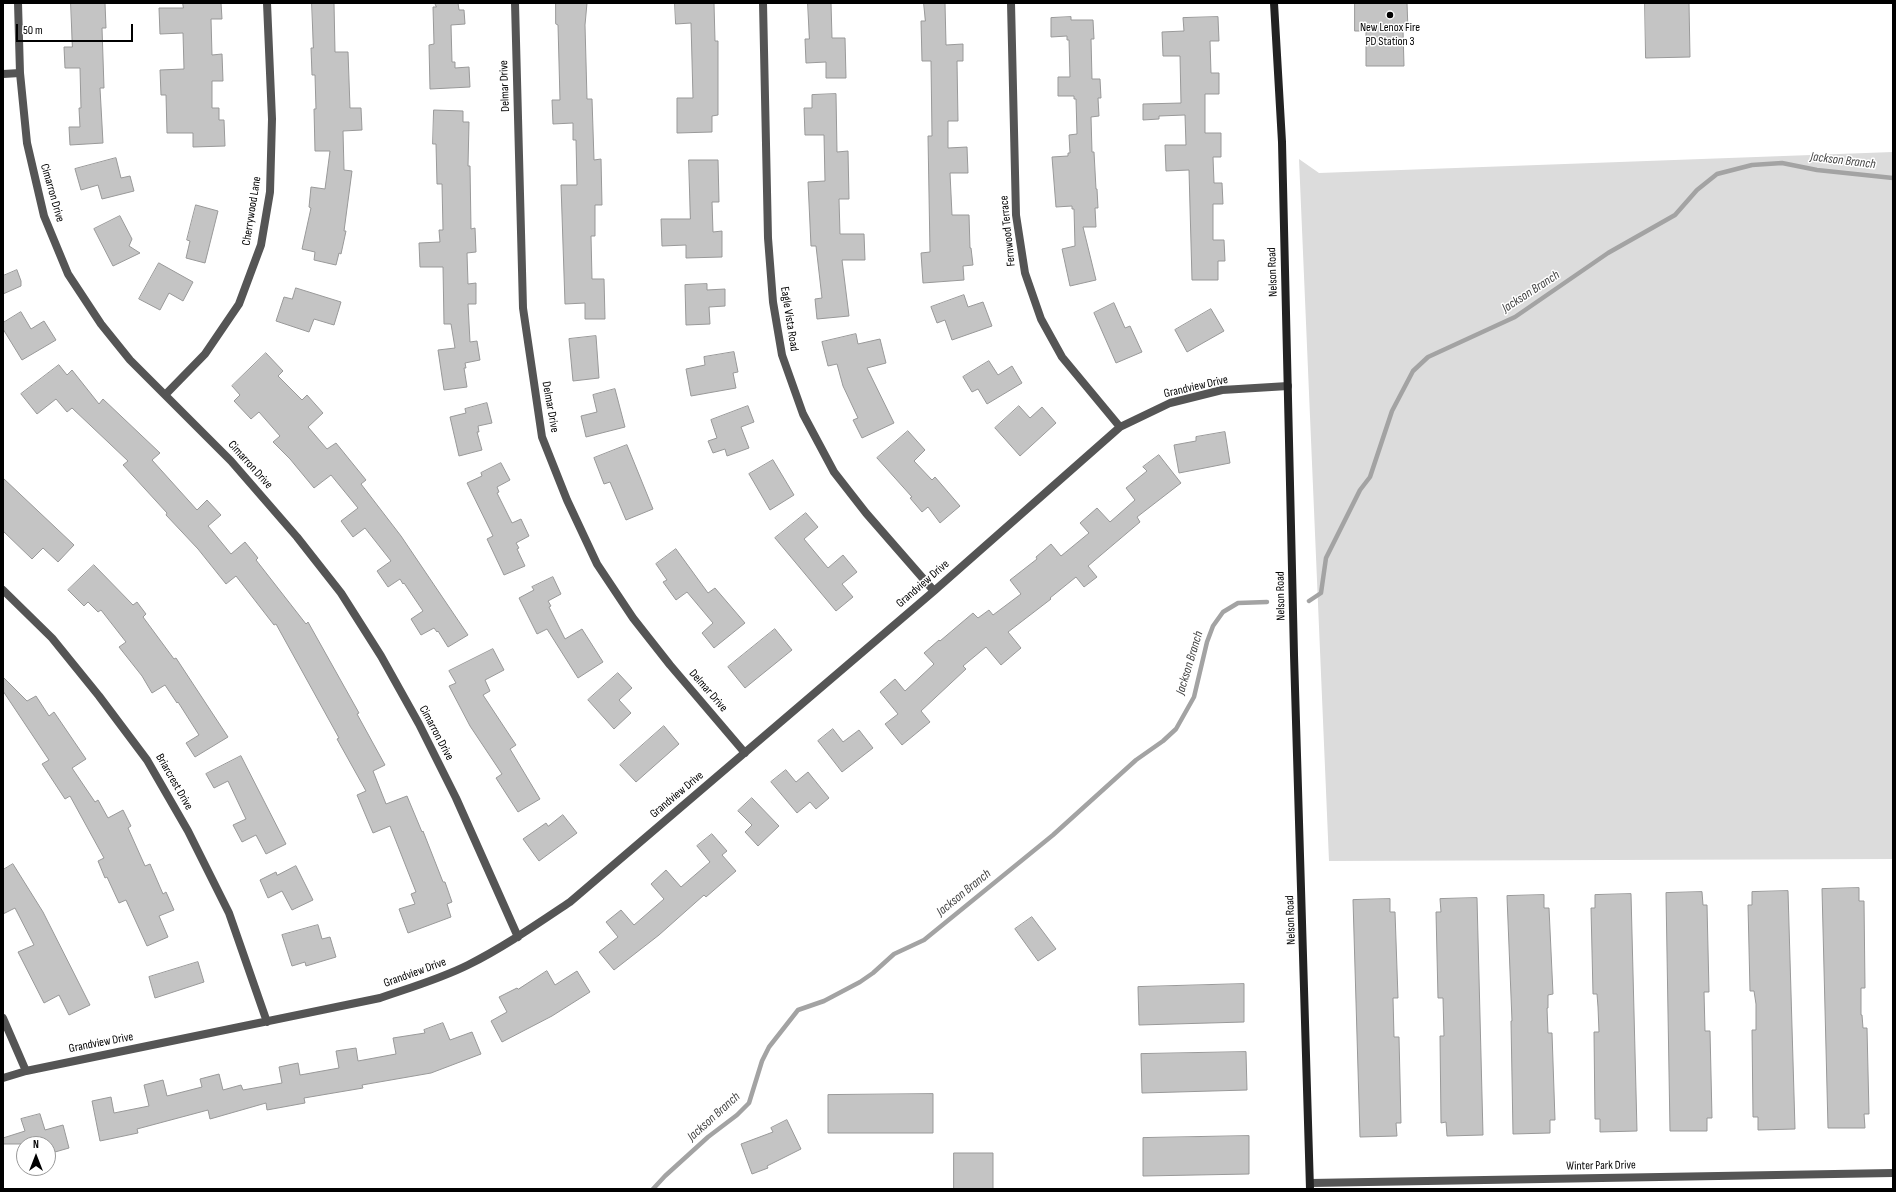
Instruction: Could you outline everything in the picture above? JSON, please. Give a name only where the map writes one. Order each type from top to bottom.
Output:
[{"type":"street","name":"Cimarron Drive","points":[[18,3],[20,73],[26,143],[44,216],[68,274],[101,324],[130,360],[231,460],[297,537],[341,593],[381,656],[420,724],[456,798],[518,937]]},
{"type":"street","name":"Cherrywood Lane","points":[[166,394],[205,354],[239,304],[261,245],[270,192],[272,119],[267,3]]},
{"type":"street","name":"Delmar Drive","points":[[514,3],[522,308],[542,437],[567,500],[597,564],[633,618],[745,753]]},
{"type":"street","name":"Eagle Vista Road","points":[[763,3],[768,238],[773,302],[782,355],[803,414],[834,472],[866,513],[934,591]]},
{"type":"street","name":"Fernwood Terrace","points":[[1011,3],[1016,215],[1025,273],[1041,319],[1062,357],[1120,427]]},
{"type":"street","name":"Nelson Road","points":[[1274,3],[1282,142],[1310,1186]]},
{"type":"street","points":[[3,74],[20,73]]},
{"type":"street","name":"Grandview Drive","points":[[3,1078],[26,1071],[380,998],[429,982],[468,965],[518,937],[570,902],[934,591],[1120,427],[1170,403],[1222,390],[1288,386]]},
{"type":"street","name":"Briarcrest Drive","points":[[3,590],[52,638],[99,696],[147,760],[188,831],[229,913],[267,1022]]},
{"type":"street","points":[[3,1018],[26,1071]]},
{"type":"street","name":"Winter Park Drive","points":[[1310,1186],[1893,1173]]},
{"type":"shaded area","points":[[1893,152],[1893,859],[1329,861],[1299,159],[1319,173]]},
{"type":"building","points":[[71,3],[105,3],[106,28],[102,28],[104,88],[100,88],[103,143],[70,145],[69,127],[80,127],[79,108],[81,108],[80,68],[65,68],[64,47],[72,47]]},
{"type":"building","points":[[183,3],[221,3],[222,19],[211,19],[212,55],[222,54],[223,81],[212,81],[212,108],[219,108],[219,120],[224,120],[225,146],[193,147],[193,133],[167,133],[166,95],[161,95],[160,70],[184,69],[183,33],[160,34],[159,8],[183,8]]},
{"type":"building","points":[[312,3],[334,3],[335,52],[348,52],[350,108],[361,108],[362,130],[343,131],[344,170],[352,171],[344,231],[346,231],[341,254],[339,253],[336,265],[314,260],[315,252],[302,249],[311,208],[309,207],[311,187],[325,189],[330,151],[315,151],[315,75],[312,75],[311,48],[313,48]]},
{"type":"building","points":[[435,3],[458,3],[459,10],[464,10],[465,24],[451,25],[452,62],[455,62],[455,68],[469,67],[470,87],[430,89],[429,45],[434,44],[433,7],[436,7]]},
{"type":"building","points":[[556,3],[587,3],[585,25],[587,99],[592,99],[594,160],[601,159],[602,205],[595,205],[595,236],[591,236],[592,279],[604,279],[605,319],[585,319],[585,303],[565,304],[561,185],[577,185],[576,140],[573,140],[573,123],[553,124],[552,100],[560,100]]},
{"type":"building","points":[[675,3],[714,3],[715,41],[718,41],[718,115],[712,116],[712,132],[677,133],[677,98],[693,98],[691,23],[676,24]]},
{"type":"building","points":[[808,3],[831,3],[832,38],[845,38],[846,78],[826,78],[826,62],[806,63],[805,39],[809,39]]},
{"type":"building","points":[[924,3],[945,3],[946,45],[963,44],[963,61],[957,61],[958,121],[948,121],[948,148],[967,147],[968,173],[950,173],[952,215],[969,215],[970,248],[973,265],[963,266],[964,280],[923,283],[921,253],[930,252],[928,136],[932,136],[931,61],[922,61],[921,21],[925,21]]},
{"type":"building","points":[[1355,3],[1407,3],[1408,30],[1403,30],[1404,66],[1366,66],[1366,31],[1355,31]]},
{"type":"building","points":[[1645,3],[1689,3],[1690,57],[1646,58]]},
{"type":"building","points":[[1071,17],[1071,20],[1093,20],[1094,39],[1091,39],[1092,79],[1100,79],[1101,98],[1098,98],[1099,116],[1091,117],[1092,152],[1094,152],[1098,208],[1095,208],[1096,227],[1083,227],[1096,280],[1070,286],[1062,249],[1075,246],[1074,209],[1072,209],[1072,206],[1056,207],[1052,157],[1068,156],[1068,153],[1070,153],[1069,135],[1077,134],[1076,99],[1074,99],[1074,96],[1058,96],[1058,77],[1070,77],[1069,40],[1067,40],[1067,36],[1051,37],[1051,18]]},
{"type":"building","points":[[1218,17],[1219,41],[1210,41],[1211,73],[1219,73],[1219,94],[1205,94],[1205,133],[1221,133],[1221,157],[1213,157],[1214,183],[1222,183],[1223,204],[1213,204],[1213,240],[1224,240],[1225,261],[1218,261],[1218,280],[1192,280],[1189,170],[1166,171],[1165,145],[1186,145],[1185,115],[1159,116],[1159,119],[1143,120],[1143,104],[1181,103],[1180,56],[1163,56],[1162,32],[1184,31],[1183,18]]},
{"type":"building","points":[[836,94],[837,152],[848,151],[849,199],[839,199],[840,234],[864,234],[865,260],[842,260],[849,316],[817,319],[815,299],[822,298],[816,246],[811,246],[808,182],[825,181],[824,135],[805,135],[804,108],[812,108],[812,95]]},
{"type":"building","points":[[434,110],[463,111],[463,122],[469,122],[468,166],[470,166],[471,229],[475,228],[476,252],[467,253],[468,284],[476,283],[476,304],[468,304],[470,342],[477,341],[480,360],[465,363],[466,368],[464,368],[467,387],[444,390],[438,350],[455,348],[451,324],[444,324],[443,267],[420,267],[419,243],[440,242],[439,230],[443,230],[442,184],[437,184],[436,144],[433,144]]},
{"type":"building","points":[[116,158],[121,178],[130,176],[134,191],[102,199],[98,185],[81,190],[75,169]]},
{"type":"building","points":[[689,160],[718,160],[719,202],[712,202],[713,232],[722,231],[722,257],[686,258],[686,245],[662,246],[661,219],[690,219]]},
{"type":"building","points":[[196,205],[218,211],[205,263],[186,258],[190,241],[187,240]]},
{"type":"building","points":[[120,216],[132,239],[129,246],[140,253],[113,266],[94,229]]},
{"type":"building","points":[[159,263],[193,282],[183,301],[169,293],[160,310],[139,299]]},
{"type":"building","points":[[17,270],[21,281],[21,286],[3,294],[3,276]]},
{"type":"building","points":[[707,284],[707,290],[725,289],[725,306],[709,307],[710,324],[686,325],[685,285]]},
{"type":"building","points":[[296,288],[341,302],[334,325],[314,319],[309,332],[276,321],[284,297],[292,299]]},
{"type":"building","points":[[964,295],[968,307],[983,302],[992,326],[952,340],[945,320],[937,323],[931,307]]},
{"type":"building","points":[[1114,303],[1125,328],[1130,326],[1142,352],[1116,363],[1094,313]]},
{"type":"building","points":[[1211,309],[1224,331],[1187,352],[1175,330]]},
{"type":"building","points":[[21,312],[31,329],[44,321],[56,340],[22,360],[3,329],[3,323]]},
{"type":"building","points":[[856,334],[858,344],[880,339],[886,363],[867,368],[894,423],[862,438],[853,420],[858,418],[843,386],[837,364],[828,366],[822,342]]},
{"type":"building","points":[[596,336],[599,378],[573,381],[569,339]]},
{"type":"building","points":[[734,352],[738,372],[733,373],[736,388],[691,396],[686,369],[705,365],[704,357]]},
{"type":"building","points":[[266,353],[283,371],[278,376],[302,400],[307,395],[323,413],[308,427],[327,449],[336,443],[366,480],[361,484],[401,536],[468,635],[448,647],[438,631],[437,632],[434,628],[421,635],[411,619],[423,611],[404,583],[403,584],[400,579],[388,587],[377,571],[391,561],[365,528],[353,537],[341,521],[358,508],[331,475],[314,488],[290,459],[273,442],[280,436],[259,412],[251,419],[234,401],[240,395],[232,386]]},
{"type":"building","points":[[989,361],[998,375],[1012,366],[1022,383],[987,404],[978,389],[972,392],[963,377]]},
{"type":"building","points":[[59,365],[67,375],[72,370],[99,404],[103,399],[160,453],[152,460],[197,510],[207,500],[221,515],[208,526],[231,554],[245,542],[258,558],[256,560],[306,624],[308,622],[359,713],[357,714],[385,765],[373,771],[386,804],[407,796],[422,832],[423,831],[443,882],[445,882],[452,902],[447,904],[451,917],[408,933],[399,909],[415,904],[411,894],[416,892],[390,826],[373,833],[357,795],[366,791],[337,739],[339,738],[276,624],[274,625],[236,576],[226,584],[198,549],[166,515],[167,513],[123,465],[128,461],[72,408],[67,412],[56,399],[37,414],[21,394]]},
{"type":"building","points":[[615,389],[625,427],[586,437],[581,416],[597,412],[593,395]]},
{"type":"building","points":[[487,403],[492,423],[478,426],[479,432],[477,432],[482,450],[459,456],[450,417],[466,413],[465,409]]},
{"type":"building","points":[[748,406],[754,422],[741,427],[749,448],[727,456],[725,449],[713,453],[708,441],[717,438],[711,420]]},
{"type":"building","points":[[1019,406],[1030,418],[1042,407],[1056,423],[1020,456],[995,428]]},
{"type":"building","points":[[908,431],[925,450],[914,461],[932,480],[935,477],[960,506],[940,523],[928,507],[922,512],[910,498],[912,497],[877,458]]},
{"type":"building","points":[[1225,432],[1230,463],[1179,473],[1174,445],[1196,441],[1196,437]]},
{"type":"building","points":[[627,445],[653,509],[626,520],[610,482],[604,484],[594,458]]},
{"type":"building","points":[[1159,455],[1181,483],[1137,517],[1140,522],[1088,566],[1097,577],[1084,587],[1076,577],[1050,598],[1051,599],[1008,632],[1021,648],[1001,665],[986,647],[963,666],[966,669],[921,711],[930,722],[902,745],[885,724],[898,714],[880,692],[895,679],[905,691],[934,664],[924,653],[939,640],[940,641],[973,613],[978,618],[989,610],[993,615],[1021,594],[1010,580],[1037,559],[1036,557],[1051,544],[1061,556],[1089,533],[1080,523],[1097,508],[1110,522],[1135,500],[1126,488],[1147,471],[1143,467]]},
{"type":"building","points":[[773,460],[794,495],[770,510],[749,474]]},
{"type":"building","points":[[501,463],[510,480],[497,487],[499,492],[497,493],[512,523],[521,519],[529,536],[516,543],[519,548],[517,549],[525,566],[504,575],[487,539],[493,536],[467,483],[482,476],[481,473]]},
{"type":"building","points":[[3,478],[74,545],[58,562],[43,548],[32,559],[3,531]]},
{"type":"building","points":[[806,513],[818,527],[804,539],[828,568],[843,555],[857,572],[842,584],[853,597],[836,611],[775,538]]},
{"type":"building","points":[[676,549],[708,593],[715,588],[745,623],[714,648],[702,633],[713,623],[687,592],[676,600],[663,582],[667,580],[656,564]]},
{"type":"building","points":[[94,565],[133,605],[137,602],[146,614],[143,617],[174,659],[176,658],[228,737],[195,757],[186,743],[199,735],[178,702],[177,703],[165,685],[152,693],[142,676],[119,647],[126,642],[101,610],[98,612],[88,602],[84,606],[68,590]]},
{"type":"building","points":[[553,577],[561,594],[548,601],[551,606],[549,607],[565,639],[582,629],[603,662],[578,678],[547,629],[537,634],[519,598],[534,590],[532,587]]},
{"type":"building","points":[[775,629],[792,650],[745,688],[728,667]]},
{"type":"building","points":[[493,649],[504,670],[485,680],[490,691],[483,695],[516,745],[510,749],[540,799],[518,812],[496,778],[502,774],[470,726],[449,686],[456,683],[449,671]]},
{"type":"building","points":[[618,673],[632,688],[619,700],[631,713],[614,729],[588,700]]},
{"type":"building","points":[[3,677],[27,701],[36,696],[49,716],[54,712],[86,759],[72,768],[95,802],[98,800],[108,818],[123,810],[131,826],[128,828],[145,866],[150,864],[163,894],[166,892],[174,910],[159,916],[168,937],[147,946],[126,900],[119,903],[107,877],[105,878],[98,861],[104,858],[70,796],[65,799],[42,764],[49,760],[3,691]]},
{"type":"building","points":[[664,726],[679,744],[636,782],[620,765]]},
{"type":"building","points":[[833,729],[843,742],[859,730],[873,748],[842,772],[818,741]]},
{"type":"building","points":[[241,756],[286,844],[266,854],[256,835],[242,842],[233,825],[246,819],[228,781],[214,788],[206,774]]},
{"type":"building","points":[[786,770],[796,782],[808,772],[829,798],[816,809],[810,802],[797,813],[771,782]]},
{"type":"building","points":[[752,798],[779,826],[758,846],[745,832],[752,825],[738,811]]},
{"type":"building","points":[[563,815],[577,833],[539,861],[523,839],[546,823],[548,826]]},
{"type":"building","points":[[712,834],[727,851],[722,855],[736,871],[706,897],[704,895],[659,935],[614,970],[599,952],[618,937],[606,922],[621,910],[634,925],[664,899],[651,884],[666,870],[681,887],[710,862],[697,846]]},
{"type":"building","points":[[13,864],[43,912],[90,1005],[69,1015],[59,995],[44,1003],[18,952],[34,945],[15,908],[3,914],[3,870]]},
{"type":"building","points":[[296,866],[313,900],[292,910],[282,891],[268,898],[260,880],[276,872],[277,875]]},
{"type":"building","points":[[1859,888],[1859,901],[1864,901],[1865,988],[1861,988],[1861,1015],[1863,1028],[1867,1028],[1869,1114],[1864,1114],[1865,1128],[1828,1128],[1822,889]]},
{"type":"building","points":[[1788,891],[1795,1129],[1758,1130],[1758,1117],[1753,1117],[1752,1030],[1756,1030],[1756,1004],[1754,991],[1750,991],[1748,905],[1752,905],[1752,892]]},
{"type":"building","points":[[1702,892],[1703,905],[1707,905],[1709,992],[1704,992],[1705,1031],[1710,1031],[1712,1118],[1707,1118],[1707,1131],[1670,1131],[1666,893]]},
{"type":"building","points":[[1631,894],[1637,1131],[1600,1132],[1600,1119],[1595,1119],[1594,1032],[1599,1032],[1597,994],[1593,994],[1591,908],[1595,908],[1595,895]]},
{"type":"building","points":[[1544,895],[1544,908],[1549,908],[1553,994],[1548,995],[1547,1008],[1548,1033],[1552,1033],[1555,1120],[1550,1120],[1550,1133],[1513,1134],[1512,1021],[1507,896]]},
{"type":"building","points":[[1477,898],[1483,1135],[1447,1136],[1446,1122],[1441,1123],[1440,1036],[1444,1036],[1443,998],[1438,998],[1436,912],[1441,912],[1440,899]]},
{"type":"building","points":[[1390,899],[1390,912],[1395,912],[1398,998],[1393,998],[1394,1037],[1399,1037],[1401,1123],[1396,1123],[1397,1136],[1360,1137],[1353,900]]},
{"type":"building","points":[[1032,917],[1056,949],[1038,961],[1015,929]]},
{"type":"building","points":[[318,925],[322,939],[330,937],[336,957],[306,966],[305,962],[292,966],[282,935]]},
{"type":"building","points":[[198,962],[204,982],[155,998],[149,977]]},
{"type":"building","points":[[547,971],[555,985],[577,971],[590,992],[552,1016],[502,1042],[491,1021],[507,1012],[499,997],[517,988],[518,989]]},
{"type":"building","points":[[1244,984],[1244,1022],[1139,1025],[1138,987]]},
{"type":"building","points":[[443,1023],[450,1040],[472,1032],[481,1054],[431,1073],[362,1085],[363,1088],[304,1098],[305,1103],[267,1110],[266,1103],[210,1119],[208,1110],[137,1129],[138,1133],[100,1141],[92,1101],[111,1097],[114,1113],[149,1106],[144,1085],[163,1080],[167,1096],[202,1087],[200,1079],[219,1074],[223,1090],[241,1085],[243,1090],[282,1083],[279,1067],[298,1063],[300,1075],[339,1068],[336,1051],[356,1048],[358,1061],[396,1054],[393,1038],[425,1033],[424,1030]]},
{"type":"building","points":[[1246,1052],[1247,1090],[1142,1093],[1141,1054]]},
{"type":"building","points":[[933,1094],[933,1133],[828,1133],[828,1095]]},
{"type":"building","points":[[40,1114],[45,1130],[63,1125],[69,1148],[56,1152],[56,1136],[16,1136],[16,1144],[3,1144],[3,1138],[25,1131],[21,1119]]},
{"type":"building","points":[[787,1120],[801,1149],[767,1166],[768,1168],[752,1174],[741,1144],[773,1132],[771,1128]]},
{"type":"building","points":[[1249,1136],[1249,1174],[1143,1176],[1143,1138]]},
{"type":"building","points":[[954,1153],[993,1153],[993,1189],[954,1189]]},
{"type":"waterway","name":"Jackson Branch","points":[[1309,601],[1321,593],[1326,558],[1360,490],[1370,477],[1392,411],[1413,371],[1428,357],[1515,317],[1608,253],[1675,215],[1697,190],[1717,174],[1752,165],[1782,163],[1817,170],[1893,178]]},
{"type":"waterway","name":"Jackson Branch","points":[[653,1189],[665,1176],[708,1137],[737,1115],[749,1103],[762,1061],[769,1047],[798,1010],[824,1001],[860,982],[873,973],[894,954],[924,940],[1053,835],[1136,760],[1163,741],[1176,729],[1194,697],[1207,642],[1213,626],[1223,612],[1238,603],[1267,602]]},
{"type":"place","name":"New Lenox Fire PD Station 3","points":[[1390,15]]}]
